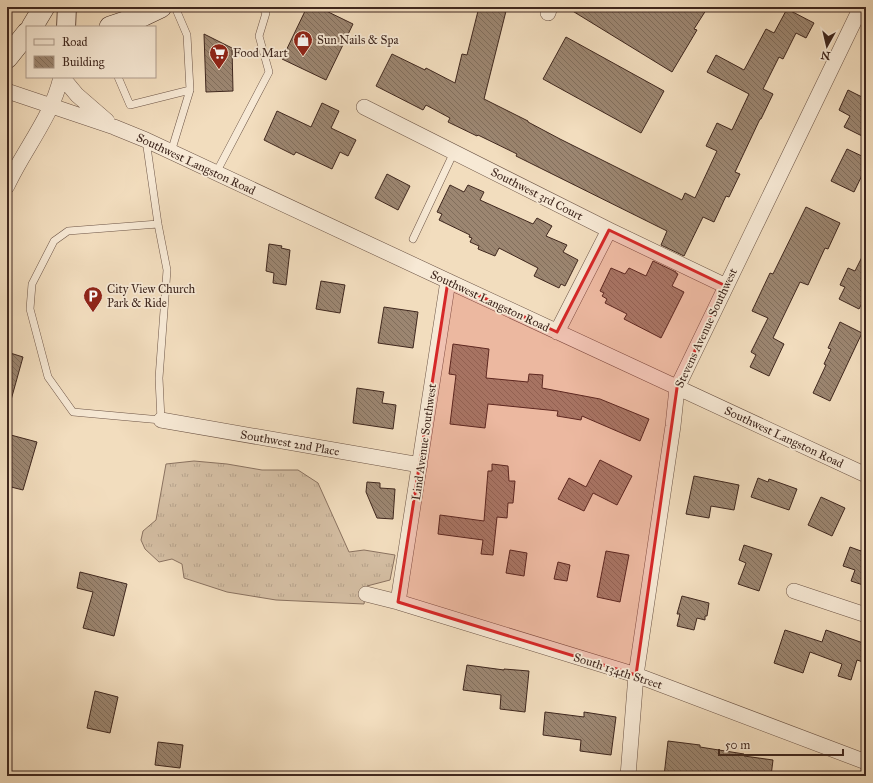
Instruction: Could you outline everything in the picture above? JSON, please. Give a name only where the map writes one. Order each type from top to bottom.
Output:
[{"type":"main road","points":[[33,26],[44,7]]},
{"type":"main road","points":[[113,26],[140,17],[162,7]]},
{"type":"main road","points":[[7,59],[26,34]]},
{"type":"main road","points":[[7,59],[26,53]]},
{"type":"street","points":[[66,26],[68,7]]},
{"type":"street","name":"Stevens Avenue Southwest","points":[[628,776],[636,675],[673,426],[677,388],[861,7]]},
{"type":"street","points":[[9,177],[51,106],[62,78]]},
{"type":"street","name":"Southwest Langston Road","points":[[63,78],[77,95],[114,127]]},
{"type":"street","name":"Southwest Langston Road","points":[[7,91],[114,127],[146,140],[866,475]]},
{"type":"street","name":"Southwest 3rd Court","points":[[364,107],[609,230],[726,286]]},
{"type":"street","points":[[557,332],[609,230]]},
{"type":"street","name":"Lind Avenue Southwest","points":[[398,602],[448,281]]},
{"type":"street","name":"Southwest 2nd Place","points":[[161,420],[420,465]]},
{"type":"street","points":[[794,591],[866,615]]},
{"type":"street","name":"South 134th Street","points":[[366,594],[398,602],[636,675],[866,762]]},
{"type":"lane","points":[[162,7],[187,35],[190,90],[171,152]]},
{"type":"lane","points":[[216,173],[269,72],[259,36],[266,13],[262,7]]},
{"type":"lane","points":[[118,78],[130,105],[190,90]]},
{"type":"lane","points":[[146,140],[158,224],[167,270],[159,378],[161,420],[73,412],[48,377],[30,309],[32,284],[54,241],[68,231],[158,224]]},
{"type":"lane","points":[[412,239],[454,152]]},
{"type":"highlighted area","points":[[609,230],[726,286],[677,388],[636,675],[398,602],[448,281],[557,332]]},
{"type":"green space","points":[[194,461],[227,464],[262,470],[298,470],[318,483],[349,552],[364,550],[395,555],[390,580],[367,586],[364,604],[276,600],[227,592],[184,578],[182,564],[172,559],[159,562],[145,549],[141,540],[143,531],[156,520],[166,464]]},
{"type":"building","points":[[307,7],[318,7],[353,24],[326,80],[282,59]]},
{"type":"building","points":[[479,7],[507,7],[484,99],[682,200],[685,193],[695,198],[717,151],[706,146],[717,123],[732,130],[749,94],[707,72],[716,55],[744,70],[766,29],[774,33],[787,9],[814,23],[806,38],[796,33],[783,59],[779,57],[763,89],[773,94],[735,172],[740,174],[729,197],[726,196],[714,222],[703,217],[684,256],[661,245],[667,231],[516,156],[517,154],[448,122],[450,118],[426,105],[423,110],[376,86],[392,54],[425,70],[426,68],[455,83],[462,54],[467,55]]},
{"type":"building","points":[[566,7],[708,7],[694,29],[697,30],[672,72]]},
{"type":"building","name":"Food Mart","points":[[204,34],[232,48],[233,91],[206,92]]},
{"type":"building","points":[[566,37],[664,91],[641,133],[543,79]]},
{"type":"building","points":[[848,90],[866,99],[866,138],[844,127],[850,116],[839,110]]},
{"type":"building","points":[[322,103],[339,111],[331,128],[356,140],[348,156],[340,152],[332,169],[296,152],[294,155],[264,140],[277,111],[311,127]]},
{"type":"building","points":[[847,149],[866,158],[866,167],[854,192],[831,181]]},
{"type":"building","points":[[387,174],[410,186],[398,210],[375,198]]},
{"type":"building","points":[[450,185],[464,192],[468,185],[484,192],[480,200],[533,224],[537,218],[552,226],[546,236],[567,245],[563,252],[578,260],[565,286],[561,284],[559,288],[534,276],[538,268],[499,248],[495,256],[478,249],[479,246],[470,242],[472,238],[469,237],[470,235],[439,220],[442,214],[437,212]]},
{"type":"building","points":[[806,207],[840,223],[828,249],[825,248],[808,285],[800,282],[773,338],[784,344],[769,376],[750,367],[756,355],[751,352],[768,318],[752,311],[770,273],[773,274]]},
{"type":"building","points":[[269,244],[282,246],[281,248],[290,250],[286,285],[273,283],[274,273],[266,271]]},
{"type":"building","points":[[866,249],[866,295],[859,309],[839,299],[845,287],[840,285],[848,268],[855,271]]},
{"type":"building","points":[[653,261],[678,274],[672,286],[684,292],[661,338],[624,319],[627,314],[605,303],[607,299],[602,296],[604,293],[600,291],[611,268],[625,274],[629,268],[646,276]]},
{"type":"building","points":[[321,281],[345,285],[340,313],[316,309]]},
{"type":"building","points":[[384,307],[418,312],[413,348],[378,343]]},
{"type":"building","points":[[840,322],[862,333],[830,401],[813,393],[826,365],[824,364],[831,349],[828,348]]},
{"type":"building","points":[[453,344],[489,349],[486,378],[528,382],[529,374],[543,375],[542,388],[600,399],[649,419],[640,441],[582,416],[581,420],[557,416],[558,411],[488,404],[485,428],[450,424],[456,375],[449,374]]},
{"type":"building","points":[[7,352],[23,357],[11,400],[7,399]]},
{"type":"building","points":[[357,388],[384,392],[382,403],[396,405],[393,429],[353,423]]},
{"type":"building","points":[[7,434],[37,442],[23,490],[7,486]]},
{"type":"building","points":[[600,460],[632,476],[617,505],[593,493],[584,511],[558,499],[569,478],[586,487]]},
{"type":"building","points":[[492,464],[508,466],[509,481],[515,481],[513,503],[508,503],[507,518],[497,517],[493,555],[481,554],[483,540],[438,534],[440,515],[484,521],[488,471],[492,471]]},
{"type":"building","points":[[694,476],[739,485],[734,510],[711,506],[709,518],[686,514]]},
{"type":"building","points":[[758,478],[768,482],[769,479],[797,489],[789,510],[751,497]]},
{"type":"building","points":[[367,482],[380,483],[380,488],[395,489],[393,519],[377,518],[366,492]]},
{"type":"building","points":[[821,497],[845,508],[832,536],[808,525]]},
{"type":"building","points":[[864,543],[866,543],[866,586],[851,581],[855,570],[843,566],[850,547],[861,551]]},
{"type":"building","points":[[744,545],[772,554],[759,591],[738,584],[746,563],[739,560]]},
{"type":"building","points":[[510,550],[527,553],[524,576],[506,573]]},
{"type":"building","points":[[606,551],[629,555],[620,602],[597,597]]},
{"type":"building","points":[[558,562],[570,565],[567,581],[554,579]]},
{"type":"building","points":[[80,572],[127,584],[114,636],[83,628],[93,592],[77,588]]},
{"type":"building","points":[[682,596],[709,603],[705,620],[697,618],[694,630],[677,626],[680,614],[677,614]]},
{"type":"building","points":[[785,630],[822,642],[826,630],[866,644],[866,663],[857,660],[851,680],[838,676],[842,664],[810,652],[803,673],[774,663]]},
{"type":"building","points":[[467,665],[504,670],[529,671],[525,712],[500,709],[501,695],[463,690]]},
{"type":"building","points":[[95,691],[118,697],[110,733],[87,728]]},
{"type":"building","points":[[545,712],[584,717],[584,712],[616,717],[611,755],[580,751],[581,740],[543,735]]},
{"type":"building","points":[[668,741],[700,745],[700,747],[773,760],[771,776],[664,776]]},
{"type":"building","points":[[158,742],[183,745],[180,768],[155,765]]},
{"type":"place","name":"Sun Nails & Spa","points":[[303,57]]},
{"type":"place","name":"Food Mart","points":[[219,70]]},
{"type":"place","name":"City View Church Park & Ride","points":[[93,313]]}]
